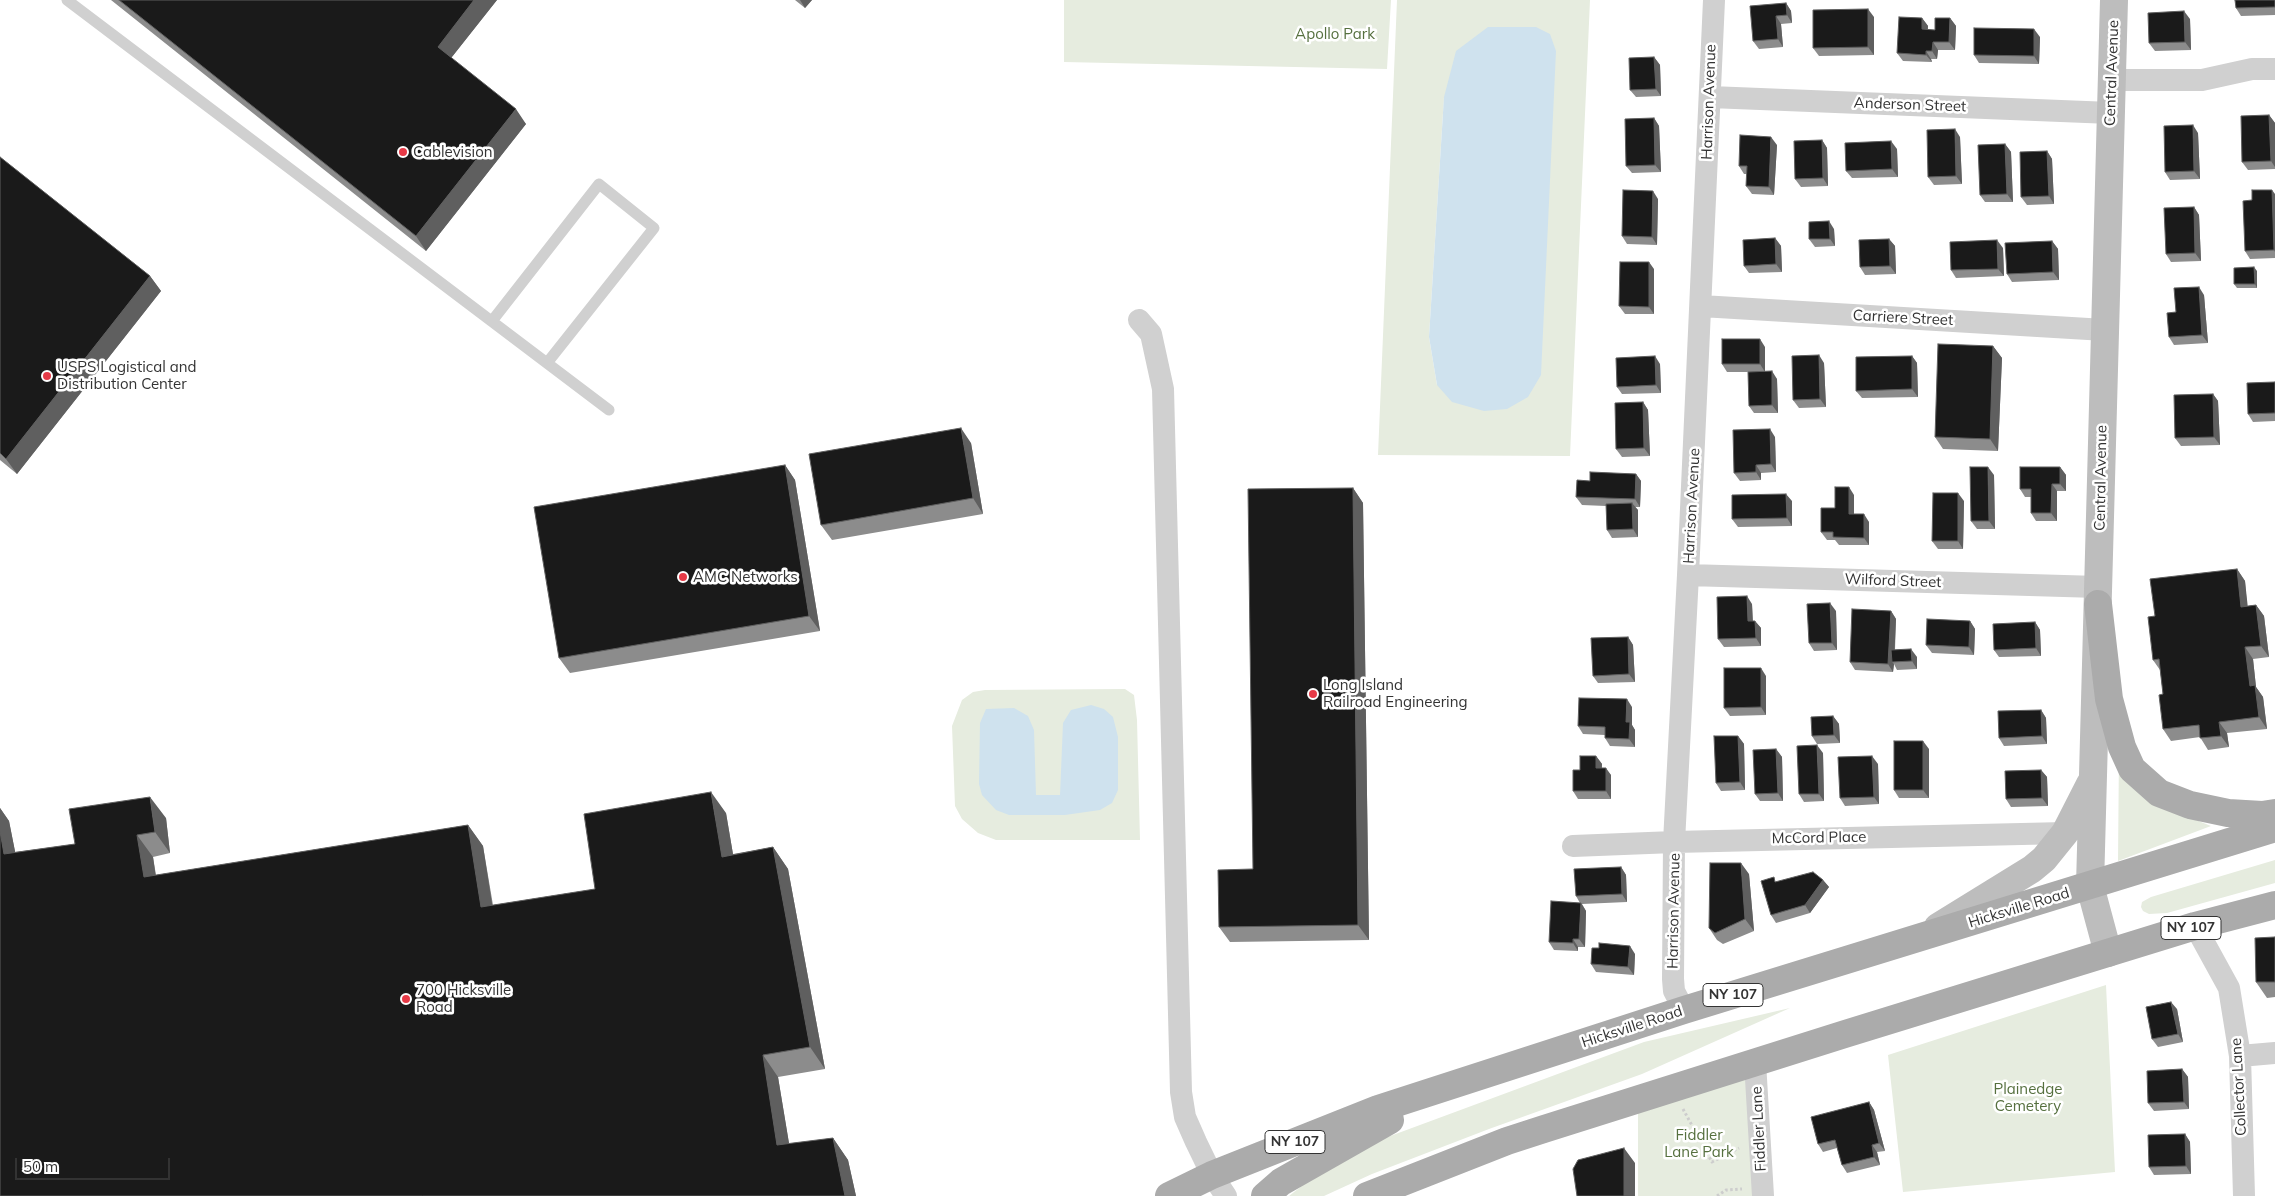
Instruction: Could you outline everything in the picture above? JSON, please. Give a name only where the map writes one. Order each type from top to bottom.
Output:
[{"type":"main road","name":"Central Avenue","points":[[2108,953],[2090,886],[2114,0]]},
{"type":"main road","points":[[2098,596],[2109,699],[2122,748],[2132,769],[2159,792],[2190,805],[2228,813],[2262,815],[2275,813]]},
{"type":"main road","points":[[1922,937],[2044,860],[2065,833],[2093,778]]},
{"type":"main road","name":"Hicksville Road","points":[[1169,1196],[1216,1189],[1378,1109],[1684,1010],[2275,828]]},
{"type":"main road","name":"NY 107","points":[[1367,1196],[1507,1141],[1672,1088],[2195,926],[2275,905]]},
{"type":"main road","points":[[1264,1196],[1281,1182],[1448,1086]]},
{"type":"street","name":"Harrison Avenue","points":[[1684,1010],[1674,991],[1673,978],[1674,842],[1701,306],[1714,0]]},
{"type":"street","points":[[2112,80],[2202,80],[2252,70],[2275,69]]},
{"type":"street","name":"Anderson Street","points":[[1710,97],[2111,113]]},
{"type":"street","name":"Carriere Street","points":[[1701,306],[2105,330]]},
{"type":"street","points":[[1139,320],[1152,334],[1163,390],[1181,1092],[1185,1117],[1216,1189]]},
{"type":"street","name":"Wilford Street","points":[[1688,576],[2098,596]]},
{"type":"street","name":"McCord Place","points":[[1573,846],[2065,833]]},
{"type":"street","name":"Collector Lane","points":[[2195,926],[2229,988],[2240,1056],[2244,1196]]},
{"type":"street","points":[[2240,1056],[2275,1053]]},
{"type":"street","name":"Fiddler Lane","points":[[1755,1062],[1762,1191]]},
{"type":"lane","points":[[68,0],[609,410]]},
{"type":"lane","points":[[492,322],[599,184],[654,228],[547,363]]},
{"type":"path","points":[[1672,1088],[1712,1162],[1759,1136]]},
{"type":"path","points":[[1717,1196],[1726,1190],[1762,1191]]},
{"type":"green space","name":"Apollo Park","points":[[1064,0],[1391,0],[1387,69],[1064,62]]},
{"type":"green space","points":[[1397,0],[1590,0],[1570,456],[1378,455]],"holes":[[[1444,97],[1437,385],[1429,337]]]},
{"type":"green space","points":[[1125,689],[1134,695],[1137,720],[1140,840],[996,840],[978,833],[962,819],[955,806],[952,726],[962,700],[973,692],[985,690]]},
{"type":"green space","points":[[2119,749],[2169,809],[2211,826],[2118,861]]},
{"type":"green space","points":[[2275,860],[2275,883],[2167,913],[2149,914],[2143,911],[2141,907],[2142,902],[2151,897]]},
{"type":"green space","name":"Plainedge Cemetery","points":[[2106,985],[2115,1172],[1903,1192],[1888,1055]]},
{"type":"green space","points":[[1790,1008],[1642,1074],[1489,1129],[1372,1174],[1324,1196],[1289,1196],[1331,1163],[1366,1145],[1644,1042]]},
{"type":"green space","name":"Fiddler Lane Park","points":[[1747,1071],[1756,1196],[1638,1196],[1638,1106]]},
{"type":"water","points":[[1488,27],[1536,27],[1550,34],[1556,51],[1541,375],[1528,397],[1507,409],[1484,411],[1452,402],[1437,385],[1429,337],[1444,97],[1456,51]]},
{"type":"water","points":[[1091,705],[1104,709],[1113,717],[1118,737],[1118,790],[1112,803],[1100,810],[1065,815],[1009,815],[996,810],[982,795],[979,784],[980,723],[986,709],[1014,708],[1028,716],[1034,730],[1036,795],[1060,795],[1063,723],[1071,710]]},
{"type":"building","name":"Cablevision","points":[[119,0],[474,0],[438,47],[516,109],[416,236]]},
{"type":"building","points":[[2235,0],[2275,0],[2275,7],[2236,8]]},
{"type":"building","points":[[1786,3],[1787,15],[1776,16],[1778,39],[1753,41],[1750,6]]},
{"type":"building","points":[[1868,9],[1868,47],[1813,48],[1813,10]]},
{"type":"building","points":[[2184,11],[2185,42],[2149,43],[2148,13]]},
{"type":"building","points":[[1899,17],[1922,18],[1922,29],[1935,30],[1935,18],[1950,18],[1949,42],[1933,42],[1932,51],[1926,51],[1926,55],[1897,53]]},
{"type":"building","points":[[1974,28],[2034,29],[2034,56],[1974,55]]},
{"type":"building","points":[[1654,57],[1656,89],[1630,90],[1629,58]]},
{"type":"building","points":[[2269,115],[2271,161],[2242,162],[2241,116]]},
{"type":"building","points":[[1654,118],[1655,165],[1626,166],[1625,119]]},
{"type":"building","points":[[2193,125],[2194,171],[2165,172],[2164,126]]},
{"type":"building","points":[[1955,129],[1956,176],[1928,177],[1927,130]]},
{"type":"building","points":[[1740,135],[1771,137],[1769,187],[1746,186],[1747,166],[1739,166]]},
{"type":"building","points":[[1822,140],[1823,178],[1795,179],[1794,141]]},
{"type":"building","points":[[1891,141],[1892,169],[1846,171],[1845,143]]},
{"type":"building","points":[[2005,144],[2007,194],[1980,195],[1978,145]]},
{"type":"building","points":[[2047,151],[2049,196],[2021,197],[2020,152]]},
{"type":"building","name":"USPS Logistical and Distribution Center","points":[[0,157],[150,276],[6,459],[0,453]]},
{"type":"building","points":[[1623,190],[1653,191],[1652,237],[1622,236]]},
{"type":"building","points":[[2252,190],[2272,190],[2274,250],[2245,251],[2243,201],[2252,200]]},
{"type":"building","points":[[2194,207],[2195,253],[2166,254],[2164,208]]},
{"type":"building","points":[[1829,221],[1830,239],[1809,239],[1809,222]]},
{"type":"building","points":[[1775,238],[1776,264],[1744,266],[1743,240]]},
{"type":"building","points":[[1889,239],[1890,266],[1860,267],[1859,240]]},
{"type":"building","points":[[1997,240],[1998,269],[1951,270],[1950,242]]},
{"type":"building","points":[[2052,241],[2053,272],[2007,274],[2005,243]]},
{"type":"building","points":[[1620,262],[1649,262],[1649,307],[1619,306]]},
{"type":"building","points":[[2254,267],[2255,284],[2234,284],[2234,268]]},
{"type":"building","points":[[2199,287],[2202,335],[2169,337],[2167,313],[2176,312],[2174,288]]},
{"type":"building","points":[[1722,339],[1760,339],[1760,364],[1722,364]]},
{"type":"building","points":[[1938,344],[1993,346],[1990,439],[1935,437]]},
{"type":"building","points":[[1819,355],[1820,399],[1793,400],[1792,356]]},
{"type":"building","points":[[1655,356],[1656,385],[1617,387],[1616,358]]},
{"type":"building","points":[[1912,356],[1912,389],[1856,391],[1856,357]]},
{"type":"building","points":[[1772,371],[1772,405],[1749,406],[1748,372]]},
{"type":"building","points":[[2275,382],[2275,413],[2248,414],[2247,383]]},
{"type":"building","points":[[2213,394],[2214,437],[2175,438],[2174,395]]},
{"type":"building","points":[[1643,402],[1644,448],[1616,449],[1615,403]]},
{"type":"building","points":[[961,428],[973,498],[821,525],[809,454]]},
{"type":"building","points":[[1770,429],[1771,464],[1756,465],[1756,472],[1734,473],[1733,430]]},
{"type":"building","name":"AMC Networks","points":[[785,465],[809,616],[559,658],[534,507]]},
{"type":"building","points":[[1970,467],[1988,467],[1989,521],[1971,521]]},
{"type":"building","points":[[2020,467],[2060,467],[2060,484],[2052,484],[2051,513],[2031,513],[2031,489],[2020,489]]},
{"type":"building","points":[[1590,472],[1636,474],[1635,499],[1576,497],[1577,480],[1590,481]]},
{"type":"building","points":[[1835,487],[1849,487],[1849,514],[1864,514],[1864,538],[1833,537],[1833,532],[1821,532],[1821,508],[1835,508]]},
{"type":"building","name":"Long Island Railroad Engineering","points":[[1353,488],[1358,925],[1219,927],[1218,870],[1253,869],[1248,489]]},
{"type":"building","points":[[1933,493],[1958,493],[1958,541],[1932,541]]},
{"type":"building","points":[[1786,494],[1787,518],[1732,519],[1732,495]]},
{"type":"building","points":[[1632,503],[1633,529],[1607,530],[1606,504]]},
{"type":"building","points":[[2237,569],[2241,607],[2256,605],[2261,646],[2245,647],[2250,686],[2255,685],[2259,717],[2219,722],[2221,736],[2200,738],[2199,725],[2163,729],[2159,695],[2163,694],[2159,659],[2153,660],[2148,617],[2155,616],[2150,579]]},
{"type":"building","points":[[1747,596],[1748,621],[1755,621],[1756,638],[1718,639],[1717,597]]},
{"type":"building","points":[[1830,603],[1832,643],[1809,643],[1807,604]]},
{"type":"building","points":[[1852,609],[1891,611],[1888,664],[1850,662]]},
{"type":"building","points":[[1927,619],[1970,621],[1969,647],[1926,645]]},
{"type":"building","points":[[2035,622],[2036,648],[1994,650],[1993,624]]},
{"type":"building","points":[[1628,637],[1629,674],[1593,676],[1591,638]]},
{"type":"building","points":[[1911,649],[1912,661],[1892,662],[1891,650]]},
{"type":"building","points":[[1724,668],[1761,668],[1761,707],[1724,708]]},
{"type":"building","points":[[1579,698],[1627,699],[1626,722],[1630,722],[1629,739],[1605,738],[1605,727],[1578,726]]},
{"type":"building","points":[[2041,710],[2042,736],[1999,738],[1998,711]]},
{"type":"building","points":[[1833,716],[1834,735],[1812,736],[1811,717]]},
{"type":"building","points":[[1714,736],[1738,736],[1740,782],[1716,783]]},
{"type":"building","points":[[1894,741],[1923,741],[1923,790],[1894,790]]},
{"type":"building","points":[[1817,745],[1819,794],[1799,794],[1797,746]]},
{"type":"building","points":[[1776,749],[1778,793],[1755,794],[1753,750]]},
{"type":"building","points":[[1580,756],[1596,756],[1596,768],[1606,768],[1606,791],[1573,791],[1573,770],[1580,770]]},
{"type":"building","points":[[1872,756],[1874,797],[1840,798],[1838,757]]},
{"type":"building","points":[[2041,770],[2042,798],[2006,799],[2005,771]]},
{"type":"building","name":"700 Hicksville Road","points":[[711,792],[722,857],[773,847],[810,1047],[763,1055],[777,1145],[833,1138],[845,1196],[0,1196],[0,831],[4,854],[75,844],[69,809],[150,797],[155,832],[137,835],[144,877],[468,825],[481,907],[595,889],[584,814]]},
{"type":"building","points":[[1710,863],[1741,863],[1745,919],[1715,933],[1709,928]]},
{"type":"building","points":[[1621,867],[1622,894],[1576,896],[1574,869]]},
{"type":"building","points":[[1813,872],[1823,880],[1805,905],[1771,915],[1761,881],[1774,877],[1775,882]]},
{"type":"building","points":[[1551,901],[1581,903],[1579,939],[1573,939],[1573,943],[1549,942]]},
{"type":"building","points":[[2275,937],[2275,982],[2256,982],[2255,938]]},
{"type":"building","points":[[1599,943],[1630,946],[1628,967],[1591,964],[1592,948],[1599,948]]},
{"type":"building","points":[[2171,1002],[2178,1034],[2152,1039],[2146,1007]]},
{"type":"building","points":[[2182,1069],[2184,1102],[2148,1103],[2147,1071]]},
{"type":"building","points":[[1869,1102],[1879,1143],[1872,1145],[1874,1157],[1842,1165],[1835,1140],[1818,1144],[1811,1117]]},
{"type":"building","points":[[2185,1134],[2186,1166],[2149,1167],[2148,1135]]},
{"type":"building","points":[[1624,1148],[1624,1196],[1577,1196],[1573,1169],[1578,1160]]},
{"type":"place","name":"Cablevision","points":[[403,152]]},
{"type":"place","name":"USPS Logistical and Distribution Center","points":[[47,376]]},
{"type":"place","name":"AMC Networks","points":[[683,577]]},
{"type":"place","name":"Long Island Railroad Engineering","points":[[1313,694]]},
{"type":"place","name":"700 Hicksville Road","points":[[406,999]]}]
